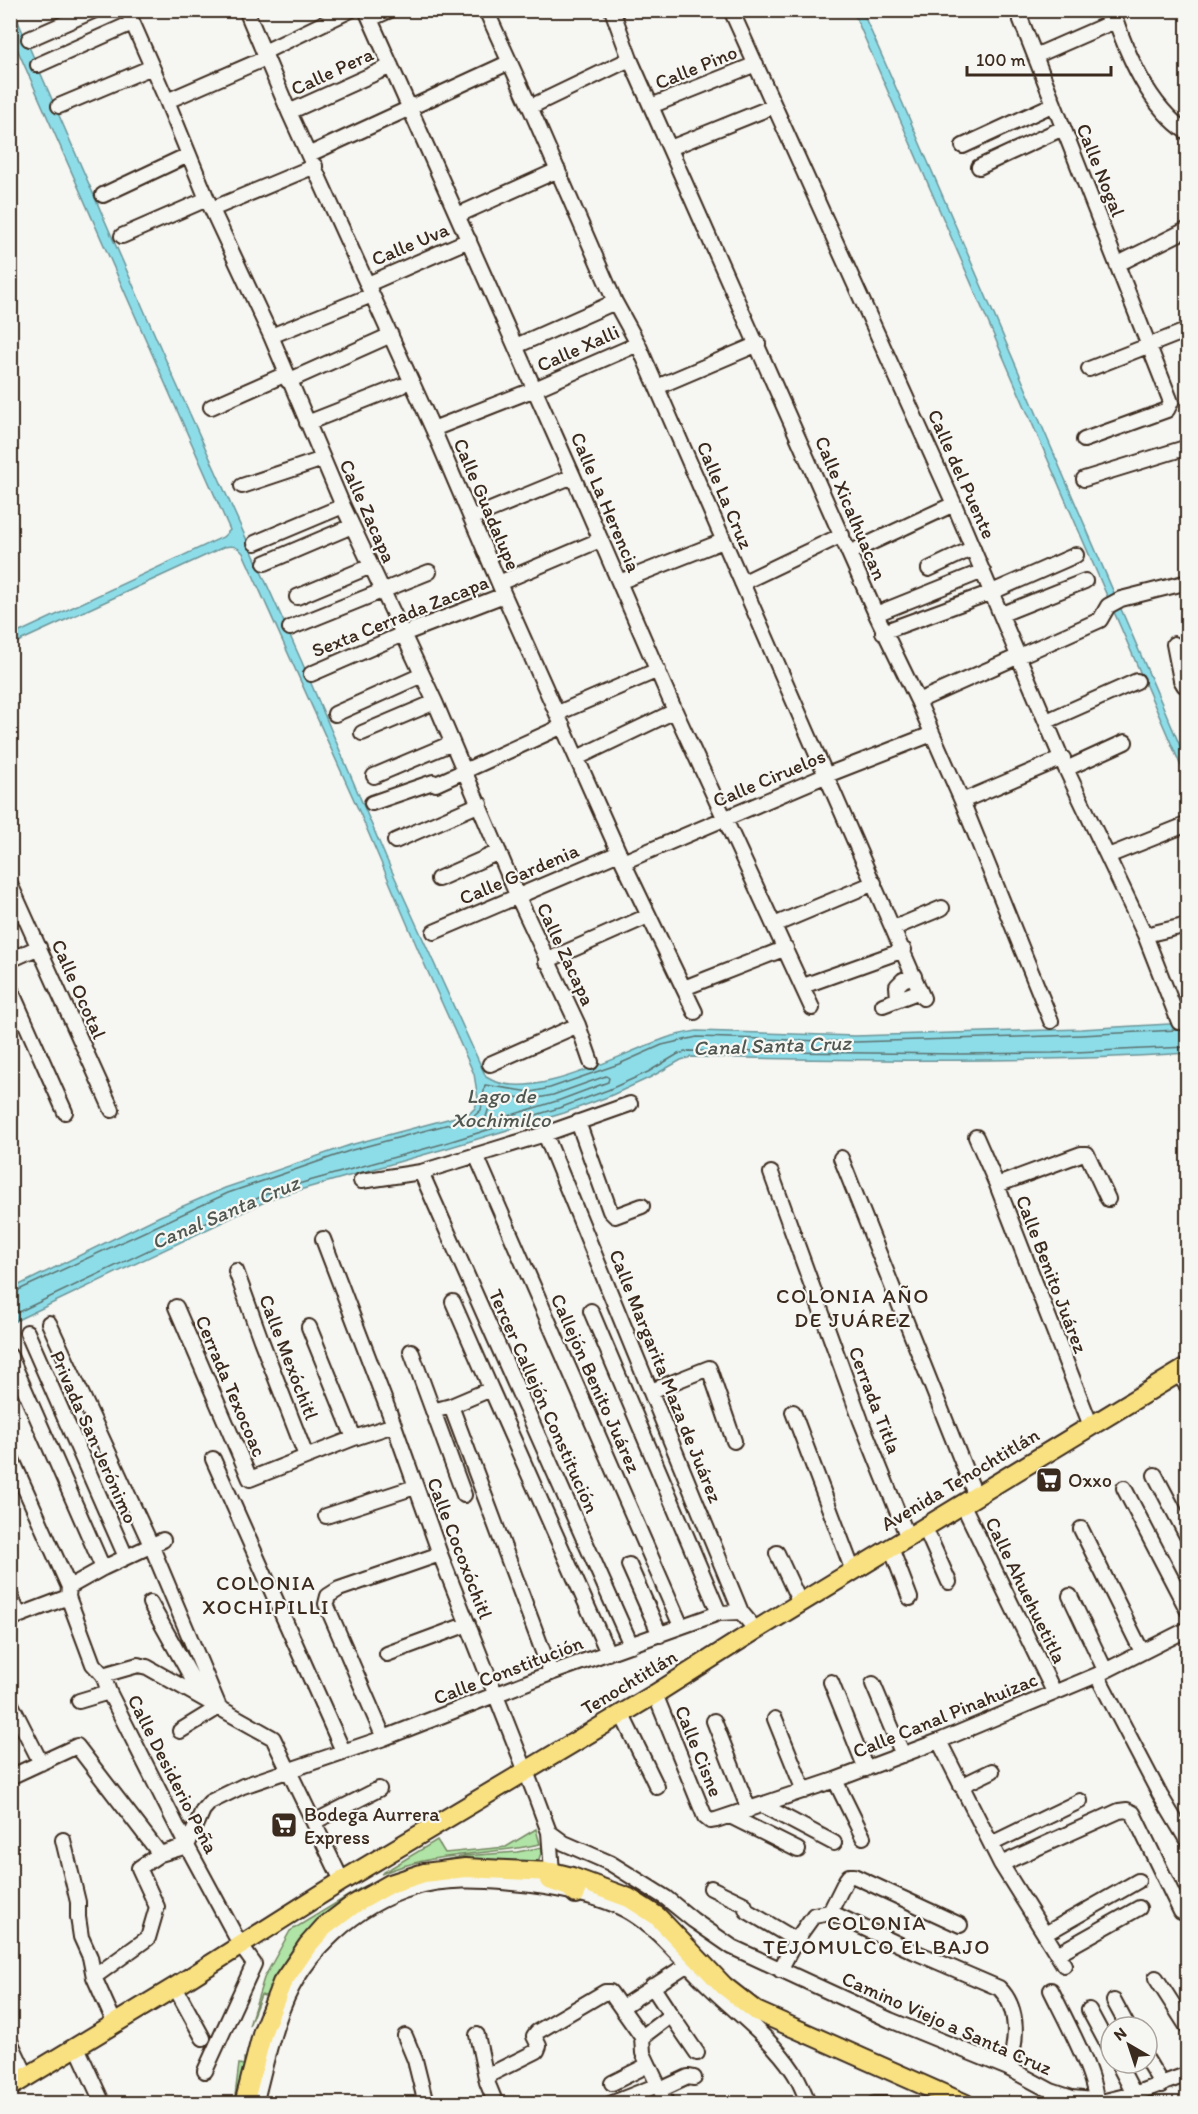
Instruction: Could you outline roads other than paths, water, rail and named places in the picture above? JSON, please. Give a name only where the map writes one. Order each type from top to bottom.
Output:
[{"type":"main road","name":"Avenida Tenochtitlán","points":[[756,1630],[1091,1426],[1184,1376]]},
{"type":"main road","name":"Tenochtitlán","points":[[10,2087],[175,1987],[342,1881],[655,1694],[756,1630]]},
{"type":"main road","points":[[244,2103],[263,2031],[282,1983],[308,1946],[339,1914],[378,1889],[424,1873],[465,1868],[543,1872],[572,1877],[629,1898],[657,1916],[724,1986],[756,2011],[966,2103]]},
{"type":"main road","points":[[543,1872],[551,1882],[569,1887],[576,1894]]},
{"type":"street","points":[[29,39],[95,10]]},
{"type":"street","name":"Calle Guadalupe","points":[[246,10],[289,112],[433,429],[621,857],[695,1012]]},
{"type":"street","points":[[167,101],[265,55],[351,10]]},
{"type":"street","points":[[368,15],[390,10]]},
{"type":"street","name":"Calle La Cruz","points":[[486,10],[615,302],[638,344],[904,950],[922,995],[898,999]]},
{"type":"street","name":"Calle Xicalhuacan","points":[[612,10],[630,59],[884,632],[918,701],[962,801],[1052,1021]]},
{"type":"street","name":"Calle del Puente","points":[[731,10],[954,504],[1065,764],[1145,935],[1179,1022],[1188,1021]]},
{"type":"street","name":"Calle Nogal","points":[[1017,10],[1171,402],[1167,410],[1084,440]]},
{"type":"street","name":"Calle La Herencia","points":[[368,15],[535,389],[675,711],[812,1008]]},
{"type":"street","points":[[1035,56],[1114,16],[1147,89],[1169,117],[1188,133]]},
{"type":"street","points":[[38,65],[130,17]]},
{"type":"street","name":"Calle Zacapa","points":[[130,17],[188,155],[271,336],[343,507],[435,702],[546,961],[578,1025],[591,1062]]},
{"type":"street","points":[[530,106],[630,59]]},
{"type":"street","points":[[122,236],[210,204],[312,160],[410,108],[510,62]]},
{"type":"street","name":"Calle Pino","points":[[651,106],[756,64]]},
{"type":"street","name":"Calle Pera","points":[[289,112],[391,66]]},
{"type":"street","points":[[59,106],[152,67]]},
{"type":"street","points":[[963,146],[1054,104]]},
{"type":"street","points":[[670,148],[774,106]]},
{"type":"street","points":[[979,167],[1064,128]]},
{"type":"street","points":[[103,195],[188,155]]},
{"type":"street","points":[[458,215],[558,170]]},
{"type":"street","points":[[1118,264],[1188,229]]},
{"type":"street","name":"Calle Uva","points":[[271,336],[469,240]]},
{"type":"street","points":[[516,346],[615,302]]},
{"type":"street","points":[[1089,369],[1188,330]]},
{"type":"street","points":[[211,407],[391,335]]},
{"type":"street","name":"Calle Xalli","points":[[433,429],[535,389],[638,344]]},
{"type":"street","points":[[657,387],[758,344]]},
{"type":"street","points":[[307,423],[400,386]]},
{"type":"street","points":[[1084,479],[1188,447]]},
{"type":"street","points":[[242,486],[324,459]]},
{"type":"street","points":[[471,518],[573,476]]},
{"type":"street","points":[[849,553],[954,504]]},
{"type":"street","points":[[255,543],[343,507]]},
{"type":"street","points":[[265,563],[352,526]]},
{"type":"street","points":[[741,583],[842,535]]},
{"type":"street","name":"Sexta Cerrada Zacapa","points":[[311,674],[502,589],[600,540]]},
{"type":"street","points":[[619,582],[723,540]]},
{"type":"street","points":[[929,569],[973,548]]},
{"type":"street","points":[[884,632],[992,592],[1076,555]]},
{"type":"street","points":[[297,597],[371,566]]},
{"type":"street","points":[[876,614],[983,571]]},
{"type":"street","points":[[290,628],[429,572]]},
{"type":"street","points":[[1002,614],[1084,581]]},
{"type":"street","points":[[918,701],[1101,620],[1115,602],[1188,582]]},
{"type":"street","points":[[1174,644],[1181,681],[1184,685],[1188,685]]},
{"type":"street","points":[[372,803],[433,782],[436,784],[464,772],[658,670]]},
{"type":"street","points":[[335,714],[422,675]]},
{"type":"street","points":[[1047,721],[1137,681]]},
{"type":"street","points":[[362,733],[435,702]]},
{"type":"street","points":[[577,758],[675,711]]},
{"type":"street","name":"Calle Ciruelos","points":[[621,857],[726,818],[932,734]]},
{"type":"street","points":[[962,801],[1125,742]]},
{"type":"street","points":[[374,776],[452,743]]},
{"type":"street","points":[[395,841],[480,804]]},
{"type":"street","points":[[1108,856],[1188,824]]},
{"type":"street","points":[[438,879],[499,852]]},
{"type":"street","name":"Calle Gardenia","points":[[434,932],[517,895],[621,857]]},
{"type":"street","points":[[774,925],[874,883]]},
{"type":"street","name":"Calle Ocotal","points":[[10,884],[112,1110]]},
{"type":"street","points":[[894,928],[942,908]]},
{"type":"street","points":[[546,961],[648,916]]},
{"type":"street","points":[[1145,935],[1188,925]]},
{"type":"street","points":[[10,960],[39,947]]},
{"type":"street","points":[[684,988],[786,948]]},
{"type":"street","points":[[802,986],[904,950]]},
{"type":"street","points":[[883,1005],[898,999],[897,986],[903,980],[914,976]]},
{"type":"street","points":[[10,988],[65,1112]]},
{"type":"street","points":[[490,1064],[578,1025]]},
{"type":"street","points":[[361,1181],[421,1172],[545,1134],[630,1104]]},
{"type":"street","points":[[578,1122],[610,1211],[615,1216],[642,1206]]},
{"type":"street","name":"Calle Margarita Maza de Juárez","points":[[545,1134],[741,1612],[756,1630]]},
{"type":"street","name":"Calle Benito Juárez","points":[[976,1137],[1091,1426]]},
{"type":"street","points":[[997,1185],[1081,1154],[1087,1154],[1108,1199]]},
{"type":"street","name":"Callejón Benito Juárez","points":[[476,1155],[681,1626]]},
{"type":"street","name":"Calle Ahuehuetitla","points":[[841,1158],[970,1501],[1054,1692]]},
{"type":"street","name":"Tercer Callejón Constitución","points":[[421,1172],[631,1645]]},
{"type":"street","name":"Cerrada Titla","points":[[771,1173],[861,1421],[908,1538]]},
{"type":"street","name":"Calle Cocoxóchitl","points":[[322,1239],[394,1425],[440,1554],[549,1832],[543,1872]]},
{"type":"street","name":"Calle Mexóchitl","points":[[236,1270],[306,1456]]},
{"type":"street","points":[[453,1302],[608,1653]]},
{"type":"street","name":"Cerrada Texocoac","points":[[176,1308],[250,1479],[306,1456]]},
{"type":"street","points":[[591,1311],[719,1613]]},
{"type":"street","points":[[49,1323],[157,1542],[219,1707]]},
{"type":"street","points":[[309,1327],[354,1438]]},
{"type":"street","name":"Privada San Jerónimo","points":[[27,1332],[126,1557]]},
{"type":"street","points":[[411,1351],[464,1495]]},
{"type":"street","points":[[10,1356],[103,1568]]},
{"type":"street","points":[[651,1391],[709,1368],[734,1441]]},
{"type":"street","points":[[433,1412],[491,1389]]},
{"type":"street","points":[[451,1406],[551,1673]]},
{"type":"street","points":[[793,1412],[853,1571]]},
{"type":"street","points":[[306,1456],[394,1425]]},
{"type":"street","name":"Calle Desiderio Peña","points":[[10,1455],[69,1592],[93,1664],[104,1675],[109,1692],[187,1846],[241,1946],[254,1964],[205,2071]]},
{"type":"street","points":[[213,1459],[343,1751]]},
{"type":"street","points":[[1155,1475],[1188,1538]]},
{"type":"street","points":[[326,1516],[415,1487]]},
{"type":"street","points":[[1124,1488],[1188,1611]]},
{"type":"street","points":[[925,1528],[949,1582]]},
{"type":"street","points":[[1081,1529],[1142,1652]]},
{"type":"street","points":[[10,1595],[15,1617],[69,1592],[103,1568],[157,1542]]},
{"type":"street","points":[[891,1548],[910,1598]]},
{"type":"street","points":[[777,1553],[800,1604]]},
{"type":"street","points":[[384,1738],[326,1604],[328,1596],[339,1589],[440,1554]]},
{"type":"street","points":[[629,1565],[660,1635]]},
{"type":"street","points":[[1070,1596],[1101,1673],[1160,1795],[1188,1842]]},
{"type":"street","points":[[150,1603],[203,1698]]},
{"type":"street","name":"Calle Constitución","points":[[187,1846],[203,1810],[210,1802],[243,1786],[384,1738],[551,1673],[681,1626],[719,1613],[741,1612]]},
{"type":"street","points":[[387,1654],[468,1624]]},
{"type":"street","name":"Calle Canal Pinahuizac","points":[[710,1821],[804,1791],[939,1741],[1101,1673],[1188,1629]]},
{"type":"street","points":[[104,1675],[138,1665],[147,1667],[273,1738],[342,1881]]},
{"type":"street","points":[[831,1682],[866,1769]]},
{"type":"street","points":[[873,1684],[903,1755]]},
{"type":"street","points":[[79,1701],[109,1692]]},
{"type":"street","name":"Calle Cisne","points":[[655,1694],[705,1817],[710,1821]]},
{"type":"street","points":[[10,1702],[41,1763]]},
{"type":"street","points":[[180,1731],[219,1707]]},
{"type":"street","points":[[621,1713],[657,1787]]},
{"type":"street","points":[[775,1719],[804,1791]]},
{"type":"street","points":[[714,1721],[755,1808],[834,1843]]},
{"type":"street","points":[[939,1741],[1001,1864],[1061,1960],[1139,1908]]},
{"type":"street","points":[[10,1777],[77,1746],[160,1854]]},
{"type":"street","points":[[961,1786],[992,1771]]},
{"type":"street","points":[[835,1780],[863,1837]]},
{"type":"street","points":[[314,1822],[379,1790]]},
{"type":"street","points":[[991,1844],[1080,1802]]},
{"type":"street","points":[[1001,1864],[1119,1811],[1127,1810],[1133,1813],[1181,1912]]},
{"type":"street","points":[[730,1816],[798,1850]]},
{"type":"street","name":"Camino Viejo a Santa Cruz","points":[[549,1832],[564,1843],[610,1863],[666,1898],[732,1947],[890,2020],[1008,2068],[1051,2091],[1072,2098],[1102,2102],[1162,2085],[1188,2074]]},
{"type":"street","points":[[63,1840],[78,1902],[81,1937],[90,1957],[94,1977],[115,2024]]},
{"type":"street","points":[[94,1977],[148,1938],[157,1907],[139,1868],[160,1854],[187,1846]]},
{"type":"street","points":[[830,1912],[846,1880],[849,1876],[854,1876],[960,1924]]},
{"type":"street","points":[[255,2103],[283,2006],[295,1981],[332,1936],[357,1916],[391,1896],[414,1887],[479,1880],[522,1884],[576,1894],[600,1899],[629,1911],[657,1932],[780,2055],[793,2071],[809,2103]]},
{"type":"street","points":[[1045,1934],[1138,1881]]},
{"type":"street","points":[[711,1888],[744,1904],[747,1911],[796,1940]]},
{"type":"street","points":[[780,1970],[796,1940],[814,1915],[830,1912],[999,1988],[1006,1995],[1015,2019],[1011,2060],[1008,2068]]},
{"type":"street","points":[[622,2007],[688,1964]]},
{"type":"street","points":[[1156,1978],[1188,2028]]},
{"type":"street","points":[[652,1986],[697,2053]]},
{"type":"street","points":[[175,1987],[203,2038]]},
{"type":"street","points":[[1051,1990],[1102,2102]]},
{"type":"street","points":[[487,2076],[537,2050],[539,2046],[534,2036],[537,2032],[605,1992],[610,1992],[642,2037],[643,2053],[667,2103]]},
{"type":"street","points":[[1113,2001],[1121,2015]]},
{"type":"street","points":[[1089,2010],[1099,2029]]},
{"type":"street","points":[[642,2037],[671,2014]]},
{"type":"street","points":[[477,2035],[487,2082],[496,2103]]},
{"type":"street","points":[[405,2036],[415,2060],[426,2103]]},
{"type":"street","points":[[10,2041],[27,2077]]},
{"type":"street","points":[[77,2047],[103,2103]]},
{"type":"street","points":[[612,2083],[648,2065]]},
{"type":"street","points":[[1124,2075],[1134,2094]]},
{"type":"street","points":[[1156,2075],[1162,2085]]},
{"type":"street","points":[[610,2103],[688,2076],[694,2078]]},
{"type":"street","points":[[874,2103],[889,2103]]},
{"type":"water","name":"Lago de Xochimilco","points":[[13,10],[171,372],[301,660],[386,858],[486,1077],[504,1084],[525,1085],[549,1082],[598,1066],[665,1038],[697,1031],[855,1036],[1081,1029],[1187,1023],[1188,1053],[1001,1060],[691,1057],[610,1096],[564,1113],[275,1197],[11,1323],[11,1289],[160,1216],[225,1188],[350,1145],[470,1113],[475,1108],[478,1099],[474,1074],[363,820],[241,551],[235,547],[224,547],[11,645],[11,636],[223,537],[230,530],[11,35],[11,11]]},
{"type":"water","points":[[853,11],[862,11],[890,74],[1187,762],[1187,780]]},
{"type":"place","name":"Oxxo","points":[[1049,1480]]},
{"type":"place","name":"Bodega Aurrera Express","points":[[284,1825]]},
{"type":"district","name":"COLONIA AÑO DE JUÁREZ","points":[[853,1307]]},
{"type":"district","name":"COLONIA XOCHIPILLI","points":[[266,1594]]},
{"type":"district","name":"COLONIA TEJOMULCO EL BAJO","points":[[877,1934]]},
{"type":"water label","name":"Canal Santa Cruz","points":[[772,1045]]},
{"type":"water label","name":"Canal Santa Cruz","points":[[225,1212]]}]
